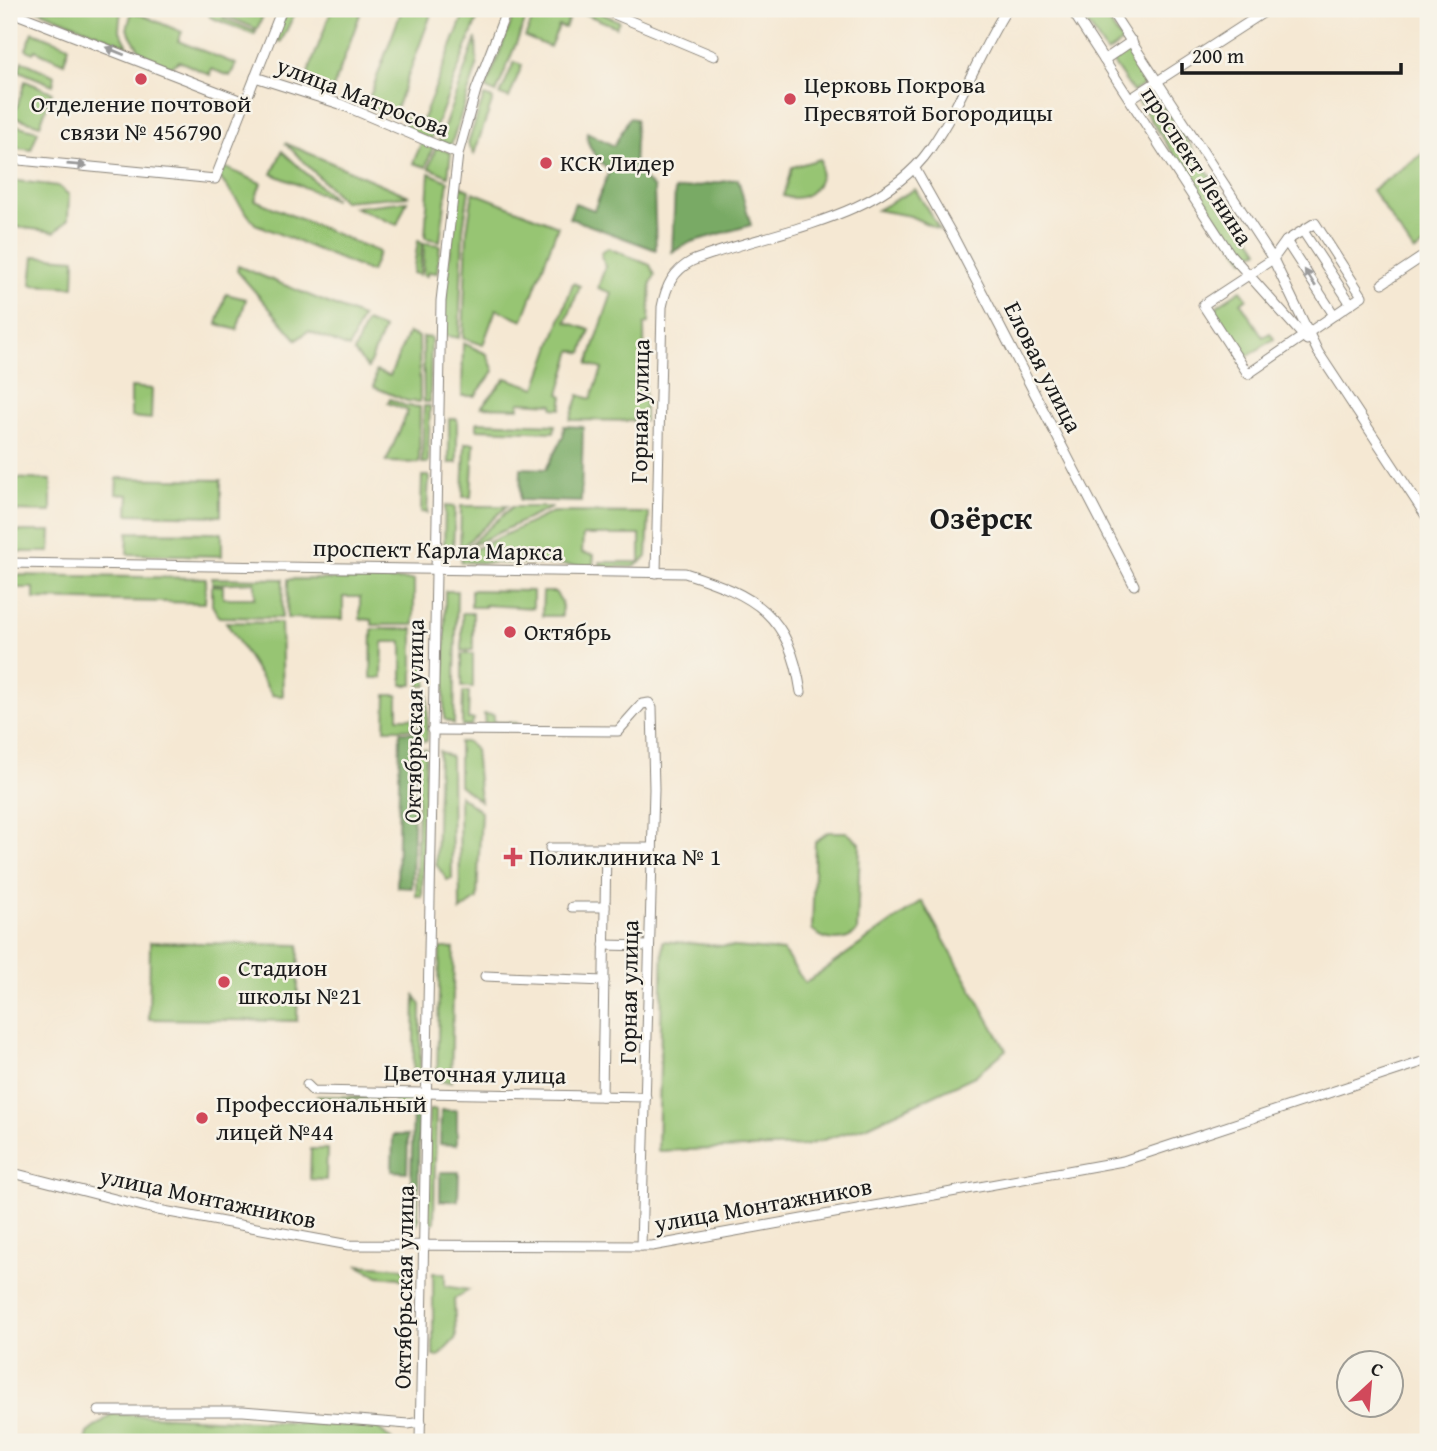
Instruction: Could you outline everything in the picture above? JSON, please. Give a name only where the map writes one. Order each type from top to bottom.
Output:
[{"type":"street","points":[[9,159],[215,179],[282,9]]},
{"type":"street","name":"Октябрьская улица","points":[[420,1442],[440,301],[458,154],[476,90],[507,9]]},
{"type":"street","points":[[602,9],[714,56]]},
{"type":"street","points":[[915,169],[946,125],[1007,9]]},
{"type":"street","name":"проспект Ленина","points":[[1071,9],[1230,254],[1306,334]]},
{"type":"street","name":"проспект Ленина","points":[[1110,9],[1273,259],[1306,334],[1424,505],[1428,519]]},
{"type":"street","points":[[1130,99],[1269,9]]},
{"type":"street","points":[[9,11],[244,102]]},
{"type":"street","points":[[1104,60],[1132,41]]},
{"type":"street","name":"улица Матросова","points":[[255,77],[340,104],[458,154]]},
{"type":"street","name":"Горная улица","points":[[656,573],[662,307],[669,283],[683,265],[815,222],[893,187],[915,169]]},
{"type":"street","name":"Еловая улица","points":[[915,169],[954,238],[1134,585]]},
{"type":"street","points":[[1315,223],[1362,296],[1248,374],[1203,305],[1273,259],[1286,242],[1315,223]]},
{"type":"street","points":[[1261,241],[1286,242]]},
{"type":"street","points":[[1286,242],[1334,315]]},
{"type":"street","points":[[1383,283],[1428,253]]},
{"type":"street","points":[[631,573],[651,561],[657,546]]},
{"type":"street","name":"проспект Карла Маркса","points":[[9,563],[685,573],[723,585],[755,602],[777,622],[796,658],[801,692]]},
{"type":"street","name":"Горная улица","points":[[432,730],[618,731],[645,702],[652,708],[652,848],[641,1245]]},
{"type":"street","points":[[602,1096],[606,847]]},
{"type":"street","points":[[550,848],[652,848]]},
{"type":"street","points":[[572,907],[605,907]]},
{"type":"street","points":[[604,945],[649,946]]},
{"type":"street","points":[[485,976],[604,981]]},
{"type":"street","name":"улица Монтажников","points":[[9,1172],[159,1210],[349,1245],[641,1245],[714,1237],[858,1207],[1116,1163],[1428,1060]]},
{"type":"street","name":"Цветочная улица","points":[[307,1085],[313,1091],[646,1097]]},
{"type":"street","points":[[99,1411],[243,1411],[408,1424],[421,1422]]},
{"type":"green space","points":[[36,9],[121,9],[119,29],[128,46]]},
{"type":"green space","points":[[208,9],[226,9],[223,18],[256,32],[254,35],[210,17]]},
{"type":"green space","points":[[229,9],[244,9],[263,16],[257,29],[226,16]]},
{"type":"green space","points":[[285,9],[297,9],[281,42],[273,38]]},
{"type":"green space","points":[[332,9],[362,9],[331,94],[304,84]]},
{"type":"green space","points":[[402,9],[433,9],[393,117],[366,107]]},
{"type":"green space","points":[[466,9],[481,9],[431,140],[403,128],[407,116],[422,121]]},
{"type":"green space","points":[[516,9],[530,9],[496,93],[486,89]]},
{"type":"green space","points":[[544,9],[569,19],[565,28],[559,26],[550,47],[525,37],[536,11]]},
{"type":"green space","points":[[573,9],[591,9],[619,21],[616,27]]},
{"type":"green space","points":[[1078,9],[1101,9],[1122,42],[1107,53]]},
{"type":"green space","points":[[132,11],[182,32],[178,41],[236,64],[230,76],[211,69],[210,75],[179,61],[171,67],[141,53],[127,29]]},
{"type":"green space","points":[[33,32],[69,46],[64,63],[35,50],[33,53],[26,49]]},
{"type":"green space","points":[[476,38],[477,66],[451,145],[439,141]]},
{"type":"green space","points":[[1126,49],[1148,82],[1133,92],[1111,60]]},
{"type":"green space","points":[[22,61],[55,76],[53,85],[19,71]]},
{"type":"green space","points":[[514,62],[522,65],[509,98],[500,95]]},
{"type":"green space","points":[[25,81],[52,92],[40,125],[14,117]]},
{"type":"green space","points":[[1153,89],[1259,250],[1244,260],[1137,99]]},
{"type":"green space","points":[[484,96],[493,99],[474,154],[468,143]]},
{"type":"green space","points":[[629,118],[636,119],[634,169],[654,188],[656,250],[569,218],[575,203],[594,210],[609,171],[591,148],[587,132],[614,146]]},
{"type":"green space","points":[[11,124],[38,131],[31,150],[9,147]]},
{"type":"green space","points":[[422,141],[433,146],[426,167],[413,163]]},
{"type":"green space","points":[[285,143],[409,196],[343,201]]},
{"type":"green space","points":[[436,147],[451,153],[448,176],[429,168]]},
{"type":"green space","points":[[1428,150],[1428,243],[1414,252],[1372,190]]},
{"type":"green space","points":[[282,151],[335,200],[272,174]]},
{"type":"green space","points":[[820,159],[820,176],[813,190],[800,197],[783,196],[792,167]]},
{"type":"green space","points":[[224,167],[261,183],[255,200],[379,252],[371,272],[255,224],[220,178]]},
{"type":"green space","points":[[429,173],[448,181],[440,241],[425,238]]},
{"type":"green space","points":[[738,179],[751,225],[691,242],[672,252],[675,190]]},
{"type":"green space","points":[[9,180],[58,186],[69,195],[68,220],[55,232],[9,226]]},
{"type":"green space","points":[[457,185],[469,190],[463,230],[459,338],[442,335]]},
{"type":"green space","points":[[915,189],[940,230],[910,216],[877,210]]},
{"type":"green space","points":[[473,192],[558,226],[523,320],[496,309],[483,345],[463,338],[467,231]]},
{"type":"green space","points":[[407,201],[397,225],[354,207]]},
{"type":"green space","points":[[418,241],[422,242],[420,275],[413,273]]},
{"type":"green space","points":[[424,243],[440,245],[437,273],[428,272],[427,276],[423,275]]},
{"type":"green space","points":[[9,248],[16,253],[14,274],[9,280]]},
{"type":"green space","points":[[608,248],[650,265],[655,275],[651,283],[649,323],[644,324],[645,421],[570,420],[579,395],[591,399],[602,369],[588,364],[612,293],[598,288],[605,267],[601,252]]},
{"type":"green space","points":[[34,256],[75,259],[74,287],[31,285]]},
{"type":"green space","points":[[238,266],[362,317],[349,348],[308,331],[297,340],[237,271]]},
{"type":"green space","points":[[573,283],[580,286],[566,322],[590,330],[582,353],[572,350],[559,394],[563,396],[561,409],[553,408],[553,404],[519,402],[519,408],[481,407],[506,378],[536,388]]},
{"type":"green space","points":[[1241,290],[1247,298],[1241,303],[1263,337],[1270,333],[1274,339],[1248,356],[1242,354],[1215,311],[1218,305]]},
{"type":"green space","points":[[226,294],[246,299],[237,330],[217,324]]},
{"type":"green space","points":[[366,322],[384,329],[368,368],[354,352]]},
{"type":"green space","points":[[408,333],[419,337],[420,402],[407,401],[374,387],[376,371],[390,376]]},
{"type":"green space","points":[[423,337],[431,338],[430,402],[424,402]]},
{"type":"green space","points":[[463,343],[487,354],[494,371],[475,396],[462,396]]},
{"type":"green space","points":[[131,387],[152,389],[151,419],[131,417]]},
{"type":"green space","points":[[390,399],[406,406],[420,407],[419,463],[386,462],[408,411],[388,403]]},
{"type":"green space","points":[[424,406],[430,406],[428,463],[422,463]]},
{"type":"green space","points":[[449,419],[457,419],[457,463],[449,463]]},
{"type":"green space","points":[[477,422],[555,425],[554,432],[477,429]]},
{"type":"green space","points":[[564,426],[583,427],[581,502],[520,500],[521,468],[546,469],[563,437]]},
{"type":"green space","points":[[465,443],[474,443],[471,497],[463,497]]},
{"type":"green space","points":[[422,476],[429,476],[427,513],[421,512]]},
{"type":"green space","points":[[9,478],[51,480],[51,512],[9,511]]},
{"type":"green space","points":[[117,478],[221,480],[221,516],[128,514],[129,495],[116,494]]},
{"type":"green space","points":[[445,506],[455,507],[453,550],[444,550]]},
{"type":"green space","points":[[461,506],[507,506],[460,549]]},
{"type":"green space","points":[[512,507],[553,507],[466,548]]},
{"type":"green space","points":[[553,512],[649,513],[647,557],[634,567],[600,567],[600,562],[640,562],[640,535],[583,535],[582,553],[594,555],[593,566],[461,562],[462,555]]},
{"type":"green space","points":[[9,531],[51,531],[50,552],[9,552]]},
{"type":"green space","points":[[128,532],[222,533],[222,556],[127,554]]},
{"type":"green space","points":[[9,575],[206,578],[205,603],[34,599],[34,588],[9,588]]},
{"type":"green space","points":[[212,578],[283,579],[282,618],[219,617],[212,605],[212,585],[223,586],[223,598],[255,598],[255,582],[212,584]]},
{"type":"green space","points":[[288,579],[414,580],[414,625],[372,625],[372,620],[360,619],[360,597],[343,597],[343,619],[287,618]]},
{"type":"green space","points":[[471,590],[533,591],[533,608],[485,605],[471,607]]},
{"type":"green space","points":[[445,591],[457,591],[454,724],[444,719]]},
{"type":"green space","points":[[543,592],[555,592],[562,602],[562,616],[542,616]]},
{"type":"green space","points":[[462,613],[473,613],[473,650],[462,651]]},
{"type":"green space","points":[[226,622],[281,623],[283,696],[272,695]]},
{"type":"green space","points":[[372,629],[413,629],[413,685],[402,685],[402,642],[383,642],[382,678],[371,678]]},
{"type":"green space","points":[[420,644],[426,657],[427,686],[420,686]]},
{"type":"green space","points":[[462,654],[473,654],[473,687],[462,687]]},
{"type":"green space","points":[[463,692],[469,692],[468,719],[474,719],[471,726],[462,726]]},
{"type":"green space","points":[[419,693],[428,693],[427,741],[418,741]]},
{"type":"green space","points":[[386,695],[398,695],[398,718],[413,718],[413,729],[385,729]]},
{"type":"green space","points":[[484,714],[494,715],[494,722],[517,723],[517,728],[485,727]]},
{"type":"green space","points":[[400,732],[415,732],[412,888],[397,887]]},
{"type":"green space","points":[[459,742],[468,742],[475,750],[480,801],[459,785]]},
{"type":"green space","points":[[419,749],[426,749],[422,897],[416,896]]},
{"type":"green space","points":[[439,751],[451,757],[452,879],[447,880],[436,864]]},
{"type":"green space","points":[[459,795],[481,812],[477,899],[460,911]]},
{"type":"green space","points":[[828,832],[846,832],[860,843],[857,932],[840,940],[823,937],[812,930],[815,842]]},
{"type":"green space","points":[[922,901],[1006,1050],[975,1076],[868,1126],[804,1146],[658,1151],[663,941],[783,951],[805,983]]},
{"type":"green space","name":"Стадион школы №21","points":[[150,942],[299,945],[297,1021],[149,1019]]},
{"type":"green space","points":[[440,948],[454,948],[451,1082],[437,1081]]},
{"type":"green space","points":[[415,996],[421,1005],[420,1082],[413,1082]]},
{"type":"green space","points":[[317,1096],[381,1097],[381,1100],[317,1099]]},
{"type":"green space","points":[[394,1096],[409,1096],[409,1110],[394,1109]]},
{"type":"green space","points":[[413,1110],[419,1110],[418,1223],[410,1223]]},
{"type":"green space","points":[[429,1110],[436,1110],[434,1223],[427,1223]]},
{"type":"green space","points":[[441,1110],[457,1110],[457,1145],[440,1144]]},
{"type":"green space","points":[[393,1135],[408,1135],[407,1172],[392,1171]]},
{"type":"green space","points":[[311,1149],[327,1149],[326,1180],[310,1179]]},
{"type":"green space","points":[[440,1172],[459,1172],[458,1201],[440,1201]]},
{"type":"green space","points":[[357,1265],[404,1268],[405,1282],[399,1278],[378,1276]]},
{"type":"green space","points":[[433,1273],[445,1273],[445,1286],[469,1290],[454,1299],[456,1338],[438,1357],[433,1356]]},
{"type":"green space","points":[[112,1414],[377,1427],[394,1442],[85,1442],[87,1433]]},
{"type":"place","name":"Отделение почтовой связи № 456790","points":[[141,79]]},
{"type":"place","name":"Церковь Покрова Пресвятой Богородицы","points":[[790,99]]},
{"type":"place","name":"КСК Лидер","points":[[546,163]]},
{"type":"place","name":"Октябрь","points":[[510,632]]},
{"type":"place","name":"Поликлиника № 1","points":[[513,857]]},
{"type":"place","name":"Стадион школы №21","points":[[224,982]]},
{"type":"place","name":"Профессиональный лицей №44","points":[[202,1118]]},
{"type":"district","name":"Озёрск","points":[[981,518]]}]
